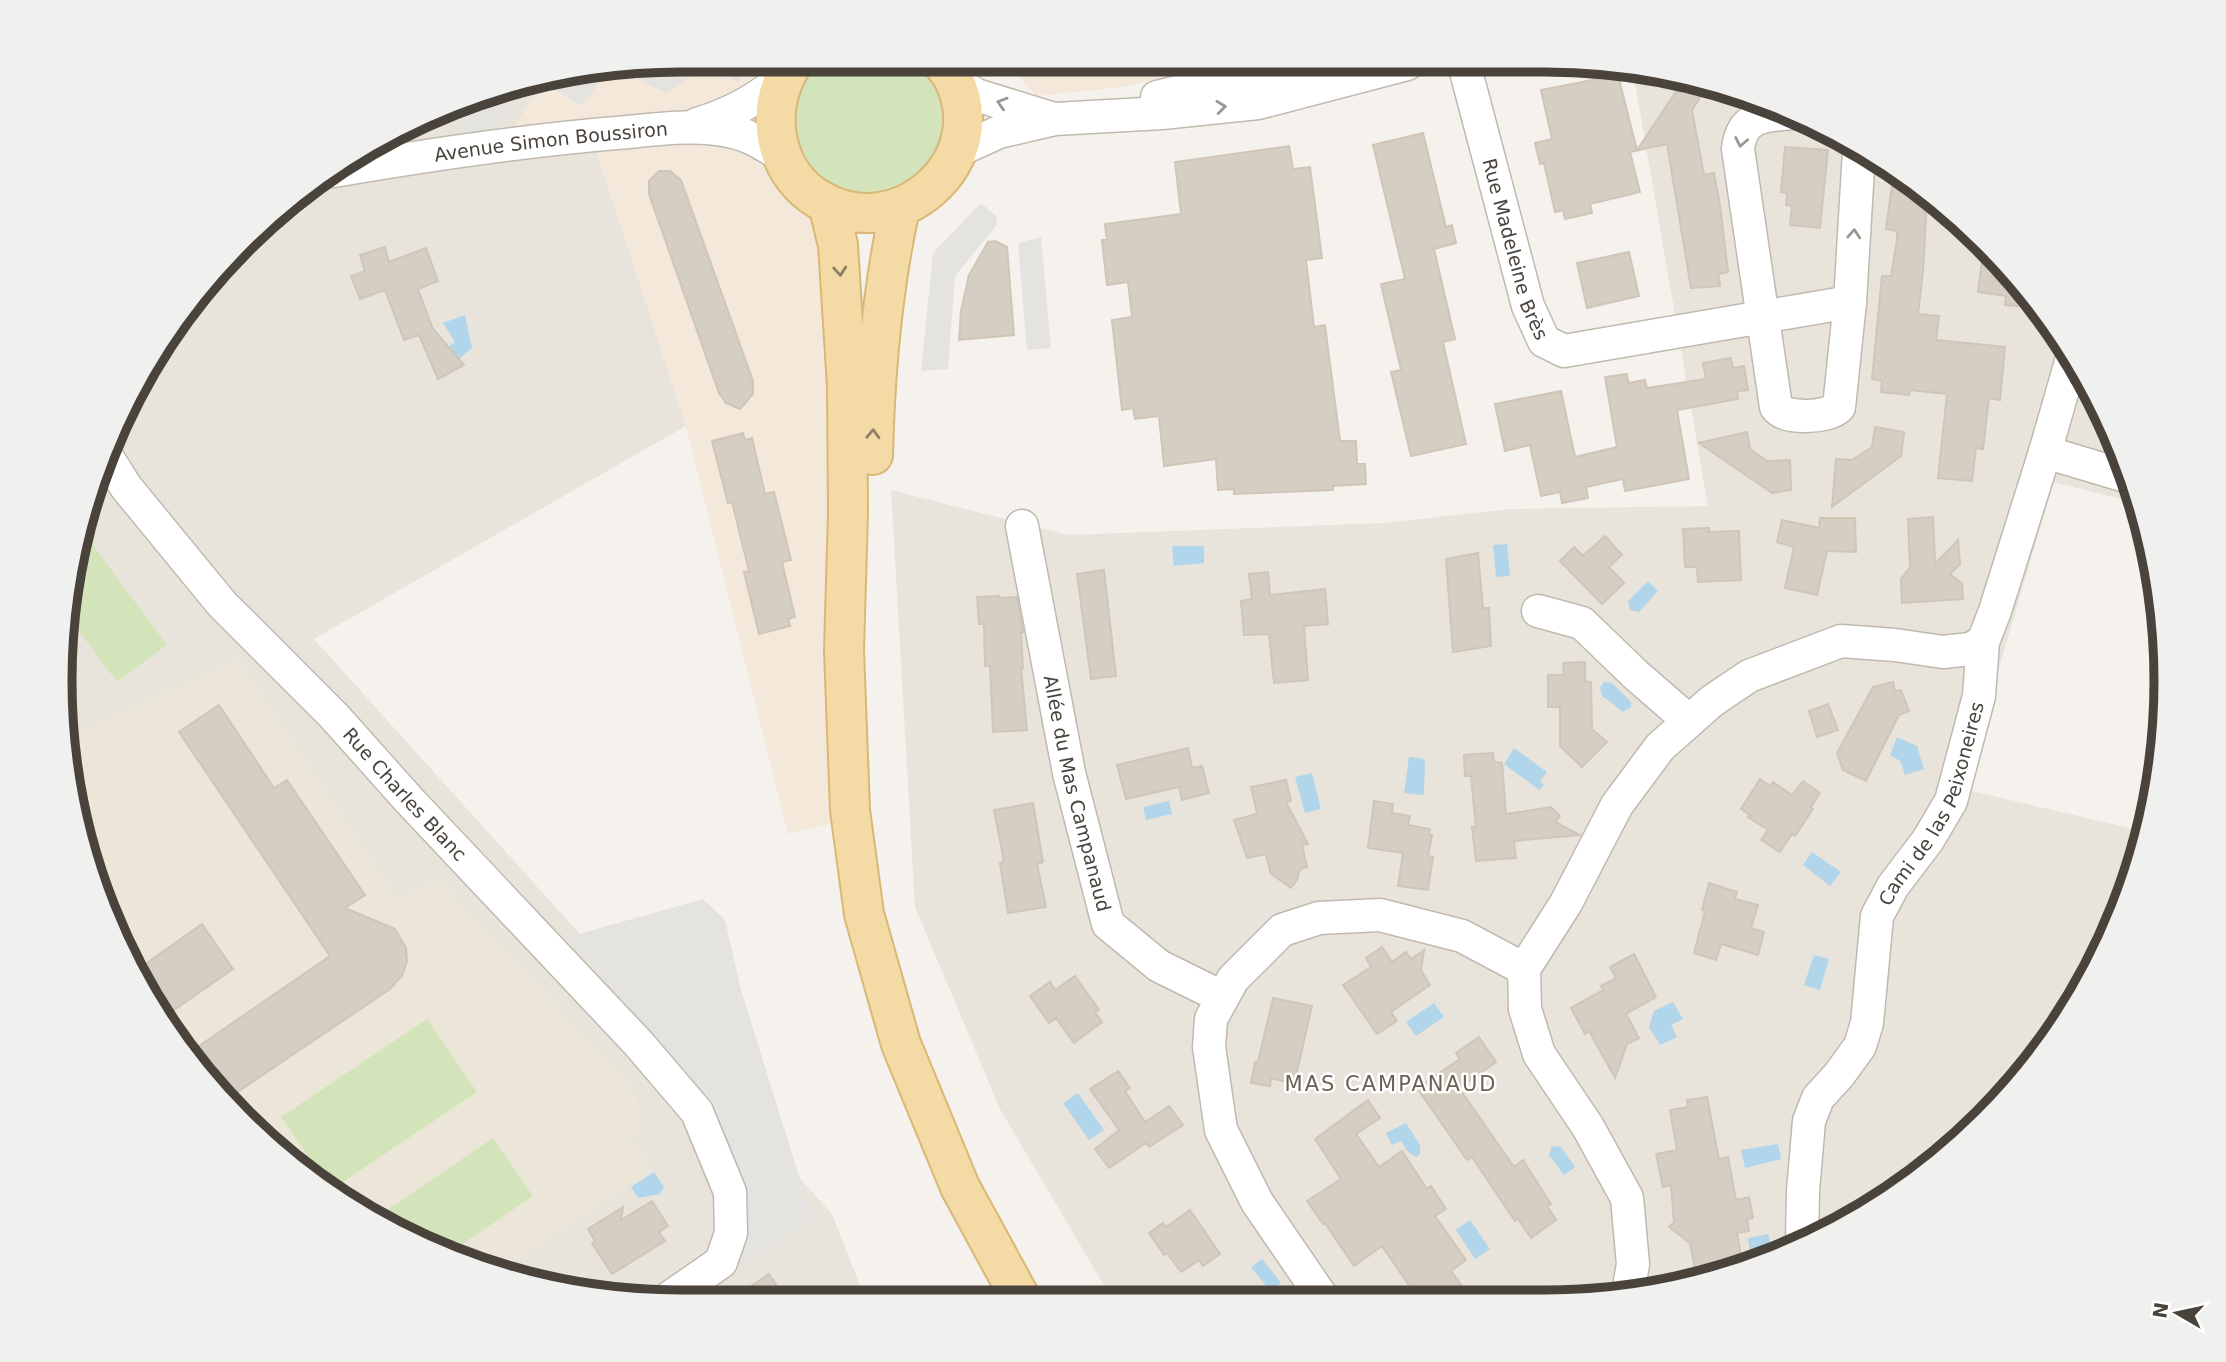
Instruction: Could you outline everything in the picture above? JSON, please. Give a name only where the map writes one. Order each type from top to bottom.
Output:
[{"type":"main road","points":[[788,72],[776,100],[775,128],[781,155],[799,183],[812,195],[851,212],[876,213],[900,208],[924,195],[944,176],[957,151],[962,127],[961,102],[948,72]]},
{"type":"main road","points":[[828,204],[838,245],[847,386],[848,513],[844,650],[850,810],[864,914],[901,1044],[960,1187],[1016,1290]]},
{"type":"main road","points":[[900,208],[887,269],[876,368],[867,607],[872,799],[889,918],[920,1026],[969,1155],[1045,1290]]},
{"type":"street","points":[[685,127],[715,119],[740,108],[766,93],[785,72]]},
{"type":"street","points":[[949,72],[976,95],[1068,118],[1162,113],[1258,103],[1376,72]]},
{"type":"street","points":[[957,151],[999,132],[1260,72]]},
{"type":"street","name":"Rue Madeleine Brès","points":[[1466,72],[1528,306],[1544,341],[1564,351],[1850,302]]},
{"type":"street","points":[[1774,116],[1752,120],[1744,128],[1738,149],[1776,407],[1788,415],[1826,415],[1839,407],[1850,302],[1859,158]]},
{"type":"street","points":[[685,127],[730,131],[752,137],[781,155]]},
{"type":"street","name":"Avenue Simon Boussiron","points":[[353,168],[455,150],[685,127]]},
{"type":"street","name":"Cami de las Peixoneires","points":[[1802,1233],[1803,1191],[1810,1121],[1818,1098],[1839,1075],[1860,1045],[1867,1023],[1877,916],[1893,886],[1928,840],[1951,801],[1979,696],[1983,642],[1995,611],[2069,369]]},
{"type":"street","points":[[2045,452],[2118,474]]},
{"type":"street","name":"Rue Charles Blanc","points":[[112,464],[126,487],[222,604],[334,716],[639,1044],[696,1112],[730,1192],[731,1233],[721,1262],[679,1290]]},
{"type":"street","name":"Allée du Mas Campanaud","points":[[1022,526],[1069,773],[1108,924],[1159,966],[1222,998]]},
{"type":"street","points":[[1538,611],[1581,623],[1689,721]]},
{"type":"street","points":[[1629,1284],[1633,1264],[1628,1198],[1588,1127],[1539,1054],[1525,1009],[1524,969],[1566,903],[1617,805],[1660,747],[1712,701],[1749,676],[1841,641],[1942,652],[1970,649],[1983,642]]},
{"type":"street","points":[[1318,1290],[1257,1202],[1221,1130],[1209,1047],[1212,1019],[1233,979],[1282,930],[1319,918],[1380,915],[1462,936],[1524,969]]},
{"type":"shaded area","points":[[698,72],[666,93],[628,74]]},
{"type":"shaded area","points":[[720,72],[746,72],[738,83]]},
{"type":"shaded area","points":[[757,72],[747,86],[764,157],[824,231],[831,306],[833,823],[788,834],[686,426],[595,146],[515,125],[538,89],[562,83],[641,73]]},
{"type":"shaded area","points":[[1015,72],[1185,72],[1124,87],[1036,96]]},
{"type":"shaded area","points":[[603,77],[583,106],[549,86]]},
{"type":"shaded area","points":[[1634,78],[1703,93],[1778,118],[1850,153],[1916,198],[1976,250],[2028,310],[2073,376],[2108,448],[2127,501],[2054,482],[1963,789],[2135,829],[2122,877],[2091,950],[2073,986],[2028,1052],[1976,1112],[1947,1139],[1883,1188],[1850,1209],[1778,1244],[1703,1269],[1664,1279],[1585,1289],[1107,1290],[1000,1109],[915,907],[891,490],[1068,535],[1384,523],[1510,509],[1708,506]]},
{"type":"shaded area","points":[[538,89],[515,125],[595,146],[686,426],[314,639],[832,1214],[862,1290],[681,1290],[601,1285],[523,1269],[448,1244],[376,1209],[343,1188],[279,1139],[250,1112],[198,1052],[153,986],[118,914],[104,877],[83,800],[77,761],[73,721],[73,641],[83,562],[93,523],[118,448],[135,412],[153,376],[198,310],[250,250],[279,223],[343,174],[376,153],[448,118],[485,104]]},
{"type":"shaded area","points":[[499,100],[510,110],[497,131],[463,137],[456,115]]},
{"type":"shaded area","points":[[981,203],[997,217],[996,226],[955,276],[948,369],[921,371],[933,253]]},
{"type":"shaded area","points":[[1041,237],[1051,348],[1027,350],[1018,243]]},
{"type":"shaded area","points":[[239,658],[399,899],[438,878],[629,1083],[643,1119],[634,1141],[652,1169],[510,1265],[448,1244],[376,1209],[310,1164],[250,1112],[223,1083],[174,1019],[153,986],[118,914],[104,877],[83,800],[74,735]]},
{"type":"shaded area","points":[[703,899],[725,920],[741,990],[813,1221],[734,1272],[747,1229],[748,1196],[708,1104],[568,937]]},
{"type":"green space","points":[[930,72],[948,109],[939,157],[902,191],[853,197],[810,172],[796,151],[792,99],[803,74]]},
{"type":"green space","points":[[93,545],[167,645],[117,682],[75,625],[86,550]]},
{"type":"green space","points":[[427,1019],[477,1092],[339,1185],[316,1169],[281,1117]]},
{"type":"green space","points":[[493,1138],[533,1196],[457,1248],[383,1213]]},
{"type":"water","points":[[465,315],[472,348],[459,359],[448,347],[455,342],[443,323]]},
{"type":"water","points":[[1507,544],[1510,576],[1496,577],[1493,545]]},
{"type":"water","points":[[1172,546],[1204,546],[1204,563],[1174,566]]},
{"type":"water","points":[[1648,581],[1658,591],[1639,612],[1630,610],[1628,601]]},
{"type":"water","points":[[1604,682],[1612,683],[1631,702],[1631,707],[1623,712],[1603,697],[1600,688]]},
{"type":"water","points":[[1897,737],[1917,746],[1924,769],[1905,775],[1900,761],[1890,755]]},
{"type":"water","points":[[1514,748],[1547,772],[1540,781],[1544,785],[1539,790],[1504,764]]},
{"type":"water","points":[[1409,757],[1425,759],[1424,795],[1404,793]]},
{"type":"water","points":[[1312,773],[1321,809],[1305,813],[1295,777]]},
{"type":"water","points":[[1169,801],[1172,814],[1146,820],[1143,807]]},
{"type":"water","points":[[1812,852],[1841,872],[1830,886],[1803,865]]},
{"type":"water","points":[[1814,955],[1829,959],[1820,990],[1804,985]]},
{"type":"water","points":[[1673,1002],[1683,1019],[1671,1025],[1677,1037],[1660,1045],[1649,1027],[1654,1011]]},
{"type":"water","points":[[1434,1003],[1444,1017],[1416,1036],[1406,1022]]},
{"type":"water","points":[[1078,1093],[1104,1130],[1089,1140],[1063,1103]]},
{"type":"water","points":[[1406,1123],[1420,1145],[1420,1154],[1416,1157],[1407,1151],[1401,1141],[1392,1145],[1386,1133]]},
{"type":"water","points":[[1778,1144],[1781,1159],[1745,1168],[1741,1150]]},
{"type":"water","points":[[1552,1146],[1561,1147],[1575,1167],[1564,1175],[1549,1155]]},
{"type":"water","points":[[654,1172],[664,1187],[660,1194],[638,1198],[631,1187]]},
{"type":"water","points":[[1470,1220],[1490,1249],[1475,1259],[1456,1230]]},
{"type":"water","points":[[1768,1234],[1771,1247],[1751,1254],[1748,1238]]},
{"type":"water","points":[[1262,1259],[1281,1283],[1269,1290],[1251,1267]]},
{"type":"building","points":[[1618,76],[1637,150],[1679,87],[1703,93],[1692,110],[1704,175],[1714,173],[1720,205],[1728,272],[1718,274],[1720,286],[1691,288],[1667,144],[1630,152],[1640,192],[1590,204],[1592,213],[1565,219],[1563,210],[1555,212],[1544,163],[1540,164],[1535,143],[1552,139],[1541,90]]},
{"type":"building","points":[[1423,133],[1446,227],[1452,225],[1456,243],[1434,249],[1455,339],[1443,342],[1466,444],[1411,456],[1391,372],[1401,370],[1381,284],[1405,279],[1373,145]]},
{"type":"building","points":[[1289,146],[1293,169],[1310,167],[1322,258],[1306,260],[1314,327],[1325,325],[1340,441],[1356,441],[1357,464],[1365,464],[1366,484],[1333,486],[1333,490],[1234,494],[1234,489],[1218,490],[1216,459],[1164,466],[1159,416],[1135,419],[1133,408],[1122,410],[1112,320],[1132,317],[1128,282],[1107,285],[1102,240],[1107,240],[1105,224],[1181,214],[1175,162]]},
{"type":"building","points":[[1785,147],[1828,150],[1820,228],[1790,225],[1792,206],[1786,205],[1787,193],[1781,192]]},
{"type":"building","points":[[659,171],[670,171],[681,180],[753,381],[753,394],[740,409],[726,403],[719,393],[649,194],[649,181]]},
{"type":"building","points":[[1893,181],[1927,207],[1918,314],[1939,316],[1936,340],[2005,347],[2000,400],[1989,398],[1983,449],[1976,448],[1972,481],[1938,478],[1947,394],[1910,390],[1909,395],[1881,392],[1882,381],[1872,379],[1882,276],[1891,276],[1897,240],[1897,231],[1886,229]]},
{"type":"building","points":[[995,241],[1007,247],[1014,335],[959,340],[961,311],[969,275],[988,242]]},
{"type":"building","points":[[385,247],[389,262],[426,248],[438,281],[418,289],[433,329],[464,365],[438,379],[419,335],[404,340],[385,290],[360,299],[351,276],[365,271],[360,255]]},
{"type":"building","points":[[1629,252],[1639,296],[1587,308],[1577,263]]},
{"type":"building","points":[[1982,257],[2025,307],[2005,305],[2006,296],[1978,292]]},
{"type":"building","points":[[1731,358],[1733,368],[1744,366],[1748,390],[1737,391],[1738,399],[1677,410],[1689,479],[1625,491],[1623,479],[1586,487],[1588,498],[1562,503],[1560,492],[1541,496],[1530,445],[1505,451],[1495,404],[1561,391],[1575,457],[1617,447],[1605,377],[1627,374],[1628,383],[1645,380],[1647,388],[1706,379],[1703,363]]},
{"type":"building","points":[[1875,427],[1904,432],[1901,456],[1832,507],[1836,459],[1852,460],[1872,447]]},
{"type":"building","points":[[1747,432],[1750,449],[1767,461],[1790,460],[1791,490],[1772,493],[1699,443]]},
{"type":"building","points":[[743,433],[745,440],[752,438],[765,494],[774,492],[791,560],[782,562],[795,617],[788,619],[790,626],[759,634],[744,572],[749,571],[732,502],[728,503],[712,441]]},
{"type":"building","points":[[1933,517],[1935,564],[1958,540],[1960,564],[1950,574],[1962,584],[1963,599],[1902,603],[1901,579],[1910,567],[1908,519]]},
{"type":"building","points":[[1820,518],[1855,518],[1856,552],[1827,551],[1817,595],[1785,588],[1794,547],[1777,542],[1782,520],[1819,528]]},
{"type":"building","points":[[1709,528],[1709,532],[1739,531],[1741,580],[1698,582],[1697,567],[1685,567],[1683,529]]},
{"type":"building","points":[[1605,536],[1622,555],[1609,567],[1624,583],[1602,604],[1560,561],[1574,547],[1583,556]]},
{"type":"building","points":[[1478,553],[1483,608],[1489,608],[1491,646],[1453,652],[1446,559]]},
{"type":"building","points":[[1104,570],[1116,676],[1091,679],[1077,574]]},
{"type":"building","points":[[1268,572],[1270,595],[1325,589],[1328,624],[1304,626],[1308,680],[1274,683],[1269,634],[1244,635],[1241,601],[1252,599],[1249,574]]},
{"type":"building","points":[[977,597],[1017,597],[1023,632],[1023,668],[1021,667],[1027,730],[993,732],[990,666],[985,666],[984,624],[979,624]]},
{"type":"building","points":[[1585,662],[1585,681],[1591,682],[1592,729],[1607,742],[1582,767],[1560,746],[1560,707],[1548,707],[1548,675],[1564,675],[1563,663]]},
{"type":"building","points":[[1893,682],[1895,691],[1901,690],[1909,711],[1899,715],[1866,781],[1843,770],[1837,753],[1873,687]]},
{"type":"building","points":[[1828,704],[1838,730],[1817,737],[1809,711]]},
{"type":"building","points":[[219,705],[274,788],[287,780],[365,895],[345,908],[395,929],[406,948],[407,961],[402,976],[390,989],[234,1094],[195,1049],[330,956],[179,732]]},
{"type":"building","points":[[1188,748],[1192,768],[1202,766],[1209,793],[1182,800],[1179,787],[1126,799],[1117,765]]},
{"type":"building","points":[[1493,753],[1494,762],[1502,763],[1506,814],[1551,807],[1560,816],[1555,822],[1580,835],[1514,841],[1516,858],[1476,861],[1471,776],[1465,776],[1464,755]]},
{"type":"building","points":[[1760,779],[1770,786],[1773,782],[1792,795],[1803,781],[1820,793],[1795,836],[1792,834],[1780,852],[1761,840],[1768,830],[1741,809]]},
{"type":"building","points":[[1286,780],[1291,801],[1286,802],[1308,844],[1302,845],[1307,867],[1300,869],[1291,888],[1271,874],[1266,854],[1247,858],[1234,820],[1257,814],[1251,787]]},
{"type":"building","points":[[1374,801],[1393,804],[1392,813],[1410,816],[1408,825],[1430,829],[1429,835],[1432,835],[1428,856],[1433,857],[1428,890],[1398,886],[1403,853],[1368,848]]},
{"type":"building","points":[[1033,803],[1043,862],[1037,864],[1046,907],[1008,913],[1000,863],[1004,861],[994,810]]},
{"type":"building","points":[[1709,883],[1737,892],[1735,899],[1758,905],[1751,928],[1764,932],[1758,955],[1721,944],[1716,960],[1694,953]]},
{"type":"building","points":[[202,924],[233,969],[170,1013],[143,966]]},
{"type":"building","points":[[1382,947],[1392,962],[1406,952],[1411,959],[1424,950],[1421,970],[1430,985],[1391,1012],[1397,1021],[1377,1034],[1343,985],[1371,967],[1366,958]]},
{"type":"building","points":[[1634,954],[1656,997],[1626,1014],[1639,1038],[1627,1044],[1615,1078],[1589,1031],[1585,1034],[1571,1008],[1603,990],[1601,986],[1616,978],[1610,967]]},
{"type":"building","points":[[1075,976],[1099,1010],[1095,1012],[1102,1022],[1074,1043],[1056,1018],[1049,1023],[1030,996],[1050,982],[1055,990]]},
{"type":"building","points":[[1273,998],[1312,1006],[1294,1084],[1271,1078],[1270,1086],[1251,1083]]},
{"type":"building","points":[[1479,1037],[1496,1062],[1459,1088],[1514,1167],[1523,1160],[1551,1204],[1547,1206],[1556,1220],[1531,1238],[1518,1219],[1515,1221],[1472,1157],[1467,1160],[1417,1088],[1460,1059],[1456,1053]]},
{"type":"building","points":[[1118,1071],[1130,1088],[1125,1091],[1145,1122],[1169,1106],[1183,1125],[1149,1147],[1146,1143],[1109,1168],[1095,1149],[1119,1130],[1090,1089]]},
{"type":"building","points":[[1707,1097],[1719,1159],[1728,1157],[1736,1200],[1749,1197],[1753,1218],[1747,1219],[1749,1231],[1737,1233],[1741,1258],[1695,1271],[1690,1243],[1669,1227],[1674,1222],[1671,1185],[1663,1187],[1656,1154],[1677,1150],[1670,1110],[1688,1107],[1687,1100]]},
{"type":"building","points":[[1368,1100],[1380,1118],[1356,1134],[1379,1167],[1402,1151],[1427,1189],[1431,1186],[1446,1209],[1435,1216],[1466,1260],[1451,1271],[1465,1290],[1412,1290],[1382,1246],[1354,1266],[1307,1201],[1341,1179],[1315,1139]]},
{"type":"building","points":[[652,1201],[668,1226],[659,1232],[665,1241],[612,1274],[592,1243],[595,1241],[588,1229],[623,1207],[621,1220]]},
{"type":"building","points":[[1190,1210],[1220,1254],[1203,1266],[1199,1260],[1181,1272],[1167,1253],[1164,1255],[1149,1233],[1163,1223],[1166,1227]]},
{"type":"building","points":[[769,1274],[780,1290],[745,1290]]},
{"type":"district","name":"MAS CAMPANAUD","points":[[1391,1084]]}]
